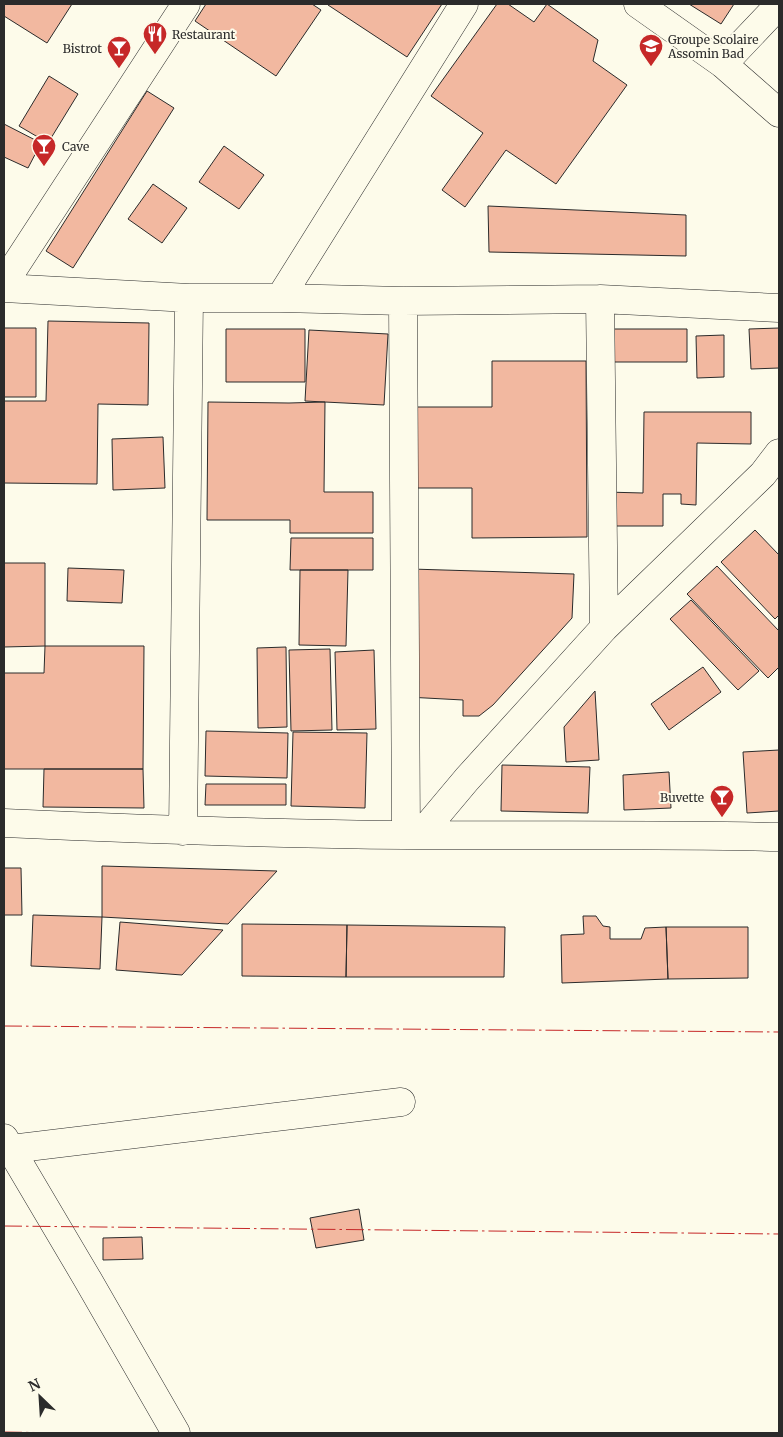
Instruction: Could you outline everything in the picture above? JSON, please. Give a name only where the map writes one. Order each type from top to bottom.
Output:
[{"type":"street","points":[[4,284],[186,4]]},
{"type":"street","points":[[280,298],[464,4]]},
{"type":"street","points":[[638,4],[723,64],[779,113]]},
{"type":"street","points":[[723,64],[779,5]]},
{"type":"street","points":[[4,288],[189,298],[403,301],[600,299],[779,308]]},
{"type":"street","points":[[183,831],[189,298]]},
{"type":"street","points":[[600,299],[604,628]]},
{"type":"street","points":[[403,301],[413,835]]},
{"type":"street","points":[[413,835],[467,779],[604,628],[763,474],[779,453]]},
{"type":"street","points":[[4,823],[183,831],[413,835],[779,837]]},
{"type":"street","points":[[176,1433],[7,1144],[401,1102]]},
{"type":"building","points":[[4,4],[72,4],[47,43],[4,16]]},
{"type":"building","points":[[206,4],[312,4],[321,10],[276,76],[195,21]]},
{"type":"building","points":[[329,4],[442,4],[407,57]]},
{"type":"building","points":[[497,4],[508,4],[534,22],[547,4],[598,40],[593,61],[627,85],[556,184],[506,150],[465,207],[442,190],[483,133],[431,96]]},
{"type":"building","points":[[689,4],[734,4],[721,24]]},
{"type":"building","points":[[49,76],[78,94],[48,143],[19,126]]},
{"type":"building","points":[[147,91],[174,108],[73,268],[46,251]]},
{"type":"building","points":[[4,124],[41,143],[28,168],[4,157]]},
{"type":"building","points":[[224,146],[264,175],[239,209],[199,182]]},
{"type":"building","points":[[153,184],[187,208],[162,243],[128,219]]},
{"type":"building","points":[[488,206],[686,215],[686,256],[489,252]]},
{"type":"building","points":[[48,321],[149,323],[148,405],[98,404],[97,484],[4,483],[4,401],[46,401]]},
{"type":"building","points":[[4,328],[36,328],[36,397],[4,397]]},
{"type":"building","points":[[779,328],[779,368],[751,369],[749,329]]},
{"type":"building","points":[[226,329],[305,329],[305,382],[226,382]]},
{"type":"building","points":[[601,329],[687,329],[687,362],[601,362]]},
{"type":"building","points":[[309,330],[388,334],[384,405],[305,401]]},
{"type":"building","points":[[724,335],[724,377],[697,378],[696,336]]},
{"type":"building","points":[[492,361],[586,361],[587,537],[472,538],[472,488],[413,488],[413,407],[492,407]]},
{"type":"building","points":[[208,402],[325,402],[324,492],[373,492],[373,533],[290,533],[290,520],[207,520]]},
{"type":"building","points":[[644,412],[751,412],[751,444],[697,443],[696,505],[681,504],[681,494],[663,494],[663,526],[605,526],[605,492],[643,493]]},
{"type":"building","points":[[163,437],[165,488],[113,490],[112,439]]},
{"type":"building","points":[[755,530],[779,555],[779,615],[775,619],[721,562]]},
{"type":"building","points":[[291,538],[373,538],[373,570],[290,570]]},
{"type":"building","points":[[4,563],[45,563],[45,646],[4,647]]},
{"type":"building","points":[[717,566],[779,631],[779,667],[768,678],[687,594]]},
{"type":"building","points":[[68,568],[124,570],[122,603],[67,601]]},
{"type":"building","points":[[411,569],[574,574],[572,618],[493,705],[479,716],[463,716],[463,700],[407,697]]},
{"type":"building","points":[[300,570],[348,570],[346,646],[299,645]]},
{"type":"building","points":[[691,600],[759,671],[738,690],[670,619]]},
{"type":"building","points":[[45,646],[144,646],[143,769],[4,769],[4,673],[44,673]]},
{"type":"building","points":[[286,647],[287,727],[258,728],[257,648]]},
{"type":"building","points":[[330,649],[332,730],[291,731],[289,650]]},
{"type":"building","points":[[374,650],[376,729],[337,730],[335,652]]},
{"type":"building","points":[[703,667],[721,692],[669,730],[651,704]]},
{"type":"building","points":[[595,691],[599,760],[566,762],[564,727]]},
{"type":"building","points":[[206,731],[288,733],[287,778],[205,776]]},
{"type":"building","points":[[293,732],[367,733],[365,808],[291,806]]},
{"type":"building","points":[[779,750],[779,811],[747,813],[743,752]]},
{"type":"building","points":[[502,765],[590,767],[588,813],[501,811]]},
{"type":"building","points":[[44,769],[143,769],[144,808],[43,807]]},
{"type":"building","points":[[669,772],[671,808],[624,810],[623,775]]},
{"type":"building","points":[[206,784],[286,784],[286,805],[205,805]]},
{"type":"building","points":[[102,866],[277,871],[228,924],[102,917]]},
{"type":"building","points":[[4,868],[21,868],[22,915],[4,915]]},
{"type":"building","points":[[33,915],[102,917],[100,969],[31,966]]},
{"type":"building","points":[[583,916],[596,916],[603,926],[610,927],[610,939],[641,939],[645,928],[666,927],[668,979],[562,983],[561,935],[584,934]]},
{"type":"building","points":[[120,922],[223,930],[182,975],[116,970]]},
{"type":"building","points":[[242,924],[347,925],[346,977],[242,976]]},
{"type":"building","points":[[347,925],[505,927],[504,977],[346,977]]},
{"type":"building","points":[[666,927],[748,927],[748,978],[668,979]]},
{"type":"building","points":[[359,1209],[364,1240],[316,1248],[310,1218]]},
{"type":"building","points":[[142,1237],[143,1259],[103,1260],[103,1238]]},
{"type":"power","points":[[4,1026],[779,1032]]},
{"type":"power","points":[[4,1226],[779,1234]]},
{"type":"power","points":[[4,1432],[65,1433]]},
{"type":"place","name":"Restaurant","points":[[155,55]]},
{"type":"place","name":"Groupe Scolaire Assomin Bad","points":[[651,67]]},
{"type":"place","name":"Bistrot","points":[[119,69]]},
{"type":"place","name":"Cave","points":[[44,167]]},
{"type":"place","name":"Buvette","points":[[722,818]]}]
